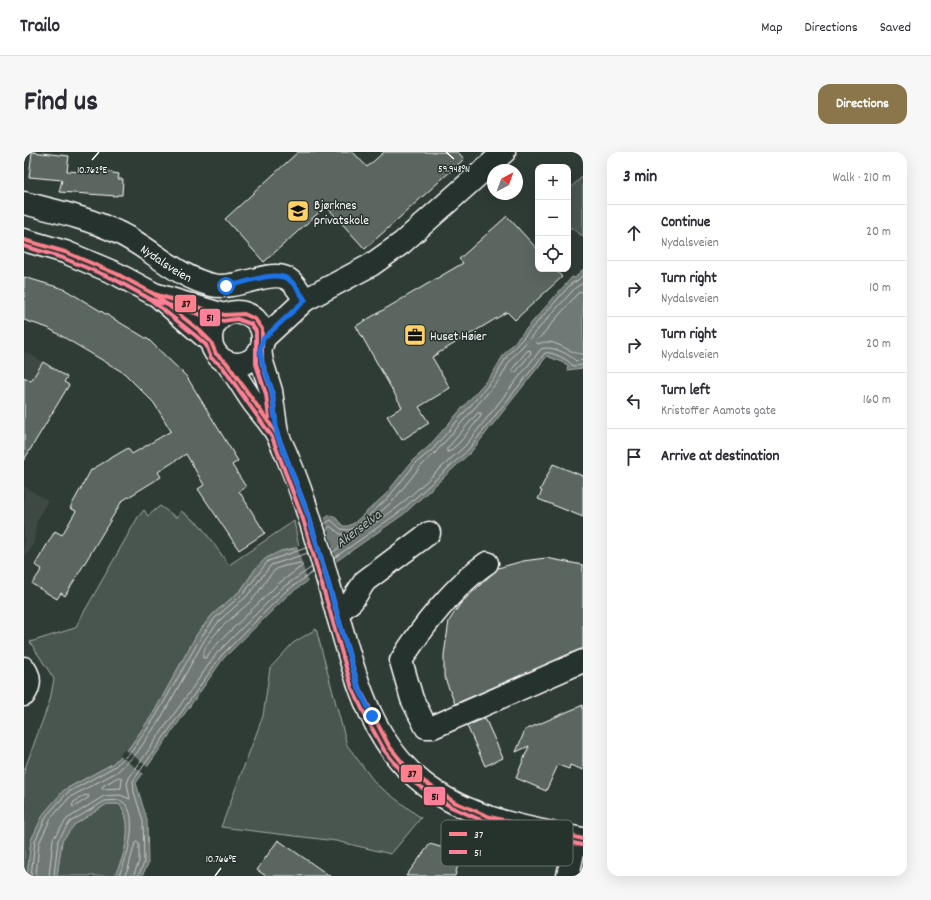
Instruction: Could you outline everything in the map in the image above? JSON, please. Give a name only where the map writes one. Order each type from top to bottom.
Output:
[{"type":"street","points":[[226,362],[242,364],[255,356],[262,345],[305,300],[357,273],[389,253],[416,231],[504,152]]},
{"type":"street","name":"Nydalsveien","points":[[24,203],[66,214],[118,232],[188,276],[213,286],[240,285],[272,276],[280,276],[288,279],[295,285],[305,300]]},
{"type":"street","points":[[24,240],[65,252],[117,274],[154,294],[224,315],[236,312],[248,314],[265,311],[291,302],[305,300]]},
{"type":"street","points":[[154,294],[211,342],[216,354],[226,362],[277,434],[309,517],[352,666],[365,702],[389,746],[410,772],[438,793],[490,817],[503,820]]},
{"type":"street","points":[[248,314],[259,324],[262,345],[262,362],[272,390],[277,434]]},
{"type":"street","points":[[211,342],[214,326],[224,315]]},
{"type":"street","points":[[337,613],[352,601],[358,589],[365,581],[429,532]]},
{"type":"street","points":[[487,563],[456,591],[416,635],[401,661],[412,700],[426,727],[433,727],[583,661]]},
{"type":"street","points":[[24,668],[29,680],[29,686],[24,695]]},
{"type":"street","points":[[573,859],[579,838]]},
{"type":"street","points":[[568,876],[571,866]]},
{"type":"shaded area","points":[[583,176],[583,236],[571,228],[571,187]]},
{"type":"shaded area","points":[[24,351],[43,362],[31,381],[24,379]]},
{"type":"shaded area","points":[[24,486],[48,501],[36,523],[34,545],[24,558]]},
{"type":"shaded area","points":[[160,506],[177,518],[181,511],[200,525],[229,565],[294,521],[299,547],[281,551],[256,568],[241,590],[213,614],[197,634],[153,714],[129,748],[112,764],[64,790],[31,840],[27,876],[24,876],[24,771],[50,700],[54,679],[30,642],[75,628],[138,517],[144,510],[148,516]]},
{"type":"shaded area","points":[[316,629],[347,745],[376,784],[421,818],[391,854],[336,841],[221,827],[263,716],[270,668],[293,643]]},
{"type":"shaded area","points":[[107,804],[119,804],[124,811],[127,820],[127,840],[125,850],[114,876],[57,876],[62,841],[74,825]]},
{"type":"water","name":"Akerselva","points":[[583,269],[583,368],[567,370],[568,365],[547,356],[471,452],[404,514],[288,595],[223,659],[136,783],[147,820],[148,864],[142,876],[114,876],[125,850],[127,840],[127,820],[124,811],[119,804],[107,804],[74,825],[62,841],[57,876],[27,876],[31,840],[44,813],[64,790],[112,764],[129,748],[153,714],[197,634],[213,614],[241,590],[256,568],[266,558],[281,551],[296,549],[305,544],[321,521],[330,515],[335,517],[343,526],[348,526],[354,523],[385,495],[413,460],[428,447],[493,373],[504,354],[572,277],[575,278]]},
{"type":"pier","points":[[324,516],[337,563],[308,583],[297,546],[314,533]]},
{"type":"pier","points":[[125,749],[149,768],[144,774],[119,755]]},
{"type":"building","points":[[32,152],[69,156],[67,171],[98,173],[98,170],[119,174],[118,179],[123,179],[122,195],[117,196],[59,192],[62,180],[29,177]]},
{"type":"building","points":[[298,152],[353,152],[367,167],[384,152],[458,152],[464,159],[365,249],[326,206],[264,262],[225,219]]},
{"type":"building","name":"Huset Høier","points":[[507,216],[535,247],[535,272],[558,272],[562,277],[515,320],[507,312],[432,357],[450,388],[419,407],[429,423],[402,440],[387,416],[402,407],[356,326],[463,263],[459,259]]},
{"type":"building","points":[[24,277],[64,289],[149,340],[187,377],[238,461],[232,465],[246,487],[239,491],[265,533],[239,550],[198,489],[204,485],[186,454],[158,472],[161,477],[122,501],[65,596],[61,593],[57,599],[32,584],[42,569],[35,565],[55,531],[62,535],[76,511],[70,508],[91,470],[128,448],[132,454],[171,431],[154,403],[124,373],[48,328],[24,320]]},
{"type":"building","points":[[43,362],[67,377],[64,382],[69,385],[24,460],[24,377],[31,381]]},
{"type":"building","points":[[553,464],[583,476],[583,517],[538,499],[542,491],[540,490]]},
{"type":"building","points":[[546,558],[583,565],[583,649],[455,704],[444,676],[444,655],[449,621],[460,604],[498,568],[523,561]]},
{"type":"building","points":[[583,705],[583,770],[570,765],[569,769],[558,765],[546,791],[516,778],[529,746],[516,752],[525,730]]},
{"type":"building","points":[[485,718],[503,758],[485,766],[467,726]]},
{"type":"building","points":[[278,840],[330,876],[266,876],[257,870]]},
{"type":"building","points":[[430,844],[441,847],[441,866],[458,866],[455,876],[406,876]]},
{"type":"transit line","name":"37","points":[[24,240],[65,252],[117,274],[154,294],[224,315],[244,314],[255,319],[262,329],[262,363],[272,392],[275,417]]},
{"type":"transit line","name":"51","points":[[24,246],[63,258],[114,279],[152,300],[222,321],[237,319],[251,324],[256,331],[256,364],[266,394],[269,418]]},
{"type":"transit line","name":"37","points":[[154,294],[200,331],[211,342],[216,354],[226,362],[277,434],[309,517],[358,686],[389,746],[410,772],[454,802],[490,817],[503,820]]},
{"type":"transit line","name":"51","points":[[150,299],[206,345],[211,358],[222,366],[272,437],[303,519],[352,688],[384,750],[406,777],[451,807],[481,820]]},
{"type":"transit line","name":"37","points":[[573,837],[583,839]]},
{"type":"transit line","name":"51","points":[[573,843],[582,845]]},
{"type":"place","name":"Bjørknes privatskole","points":[[298,211]]},
{"type":"place","name":"Huset Høier","points":[[415,335]]},
{"type":"route","points":[[226,286],[240,285],[264,277],[280,276],[288,279],[295,285],[305,300],[295,311],[263,339],[260,350],[265,374],[272,390],[277,434],[287,456],[309,517],[358,686],[372,716]]}]
